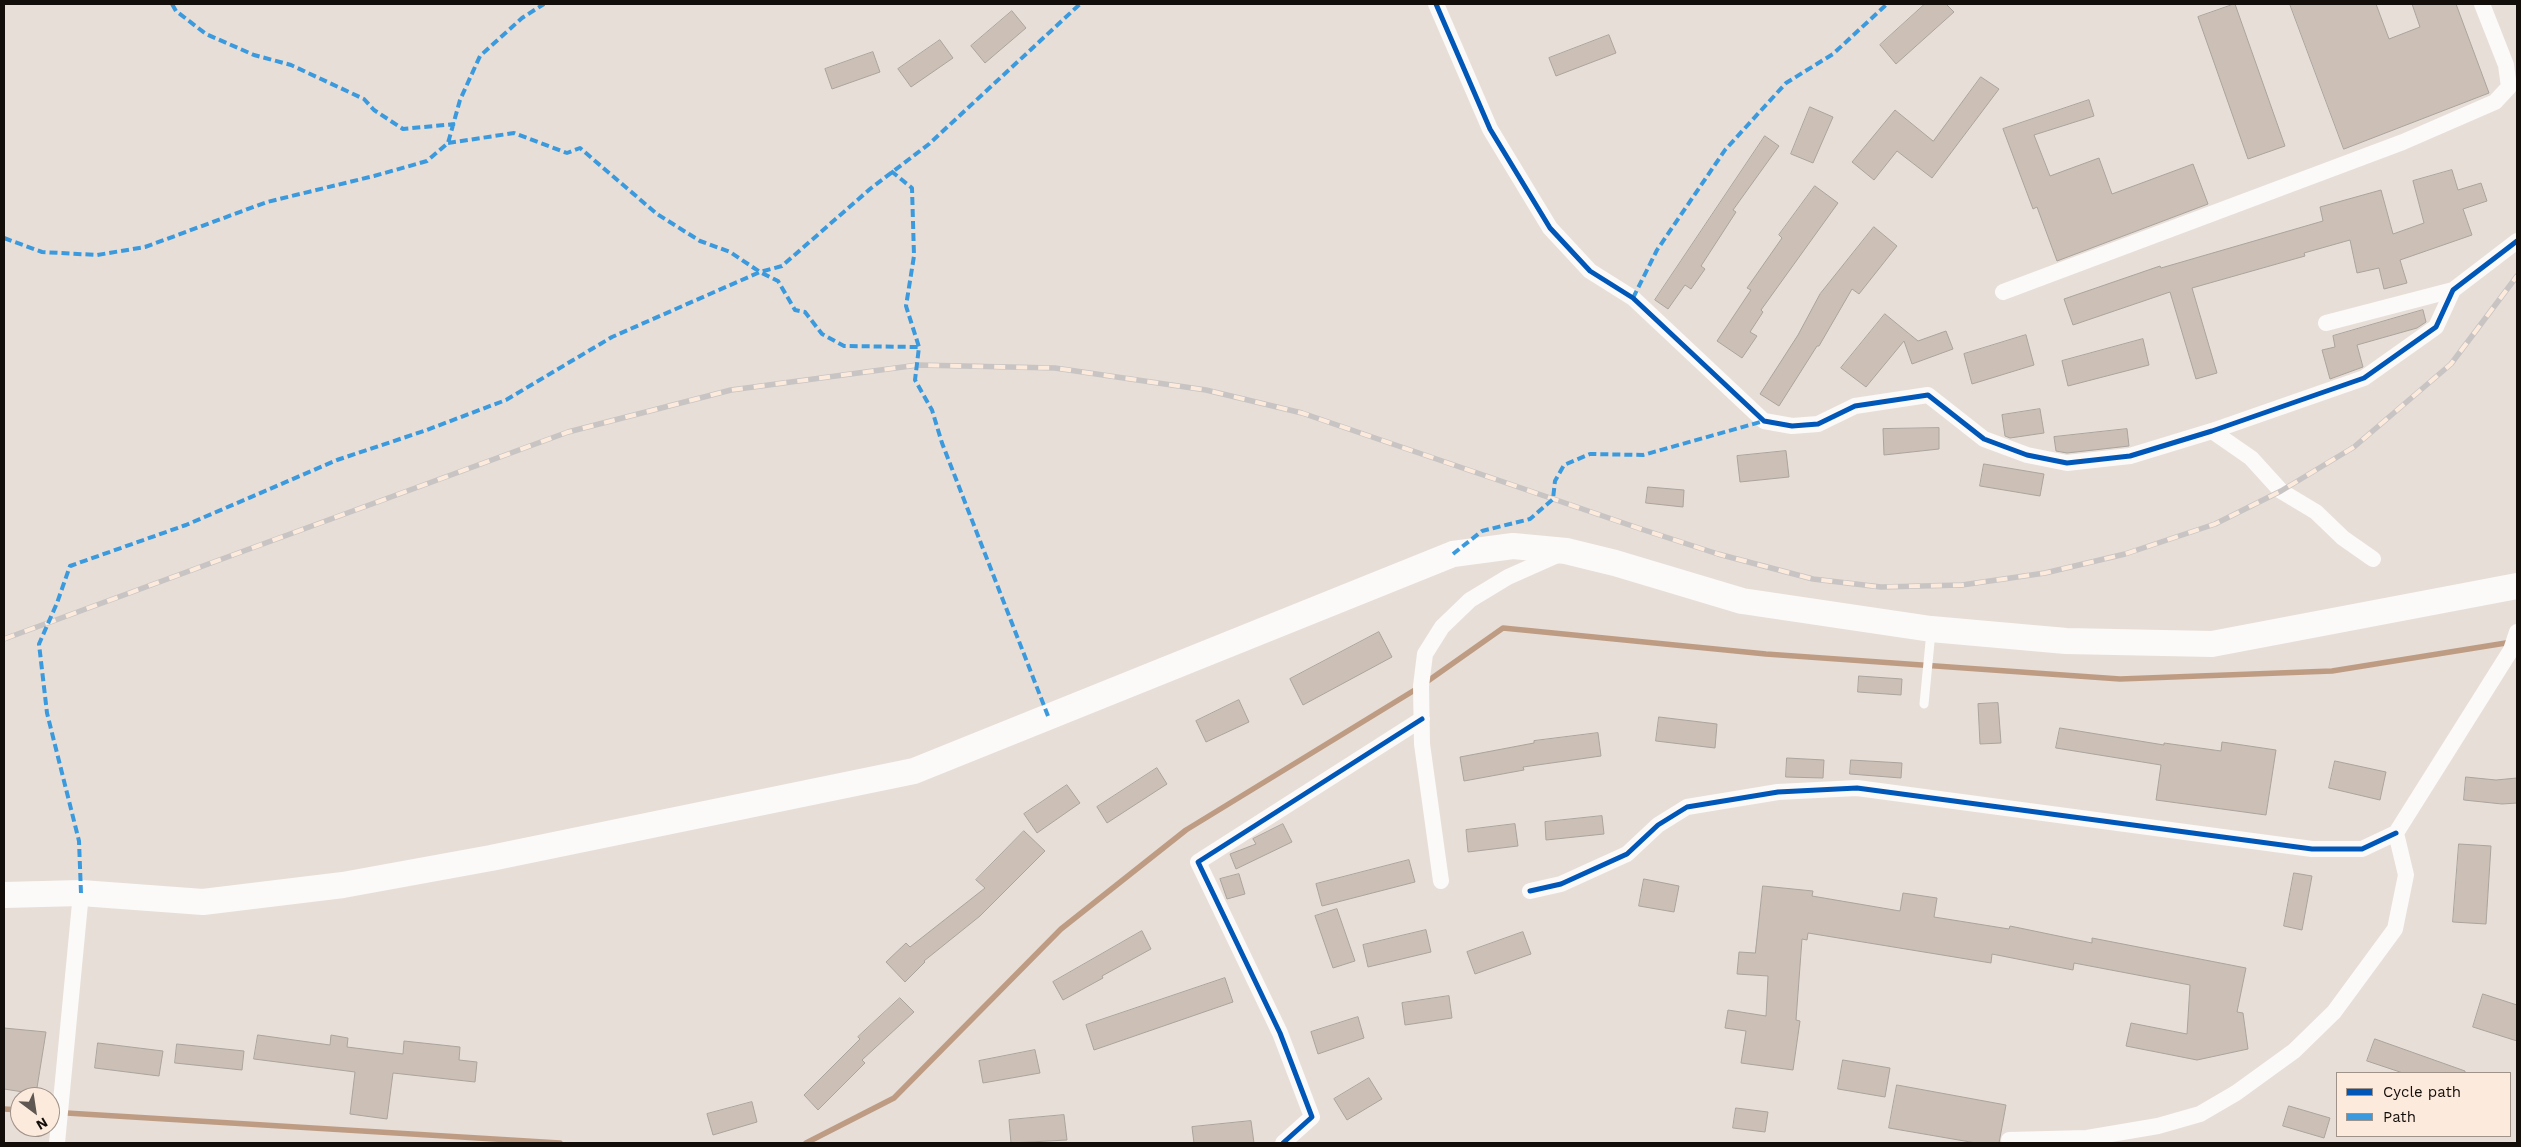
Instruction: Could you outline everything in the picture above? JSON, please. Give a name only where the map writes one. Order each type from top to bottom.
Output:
[{"type":"main road","points":[[4,895],[81,893],[202,902],[343,885],[491,858],[914,771],[1453,554],[1513,546],[1566,551],[1614,563],[1742,601],[1930,638],[2212,644],[2517,586]]},
{"type":"street","points":[[1436,4],[1490,129],[1550,228],[1590,271],[1632,298],[1764,422],[1792,426],[1818,424],[1855,406],[1928,395],[1984,439],[2027,455],[2067,463],[2130,456],[2212,431],[2364,378],[2436,328],[2453,290]]},
{"type":"street","points":[[2003,292],[2403,142],[2495,102],[2509,87],[2507,73],[2482,4]]},
{"type":"street","points":[[2326,323],[2453,290],[2517,242]]},
{"type":"street","points":[[2212,431],[2252,458],[2281,491],[2316,512],[2343,538],[2373,558]]},
{"type":"street","points":[[1440,881],[1422,744],[1421,686],[1425,654],[1442,627],[1470,600],[1508,577],[1566,551]]},
{"type":"street","points":[[1530,892],[1562,884],[1626,854],[1658,825],[1687,807],[1778,792],[1856,788],[2312,849],[2362,849],[2396,833],[2514,650],[2517,632]]},
{"type":"street","points":[[1283,1143],[1312,1117],[1280,1033],[1198,862],[1422,719]]},
{"type":"street","points":[[2009,1140],[2092,1140],[2158,1126],[2200,1114],[2236,1093],[2294,1051],[2334,1012],[2395,928],[2406,875],[2396,833]]},
{"type":"street","points":[[60,1103],[81,893]]},
{"type":"lane","points":[[1924,704],[1930,638]]},
{"type":"building","points":[[1925,4],[1946,4],[1954,12],[1896,64],[1880,45]]},
{"type":"building","points":[[2235,4],[2285,146],[2248,159],[2198,17]]},
{"type":"building","points":[[2290,4],[2376,4],[2389,39],[2420,27],[2412,4],[2456,4],[2489,93],[2344,149]]},
{"type":"building","points":[[1012,11],[1026,28],[985,63],[971,46]]},
{"type":"building","points":[[1609,35],[1616,53],[1556,76],[1549,58]]},
{"type":"building","points":[[940,40],[953,58],[911,87],[898,69]]},
{"type":"building","points":[[873,52],[880,72],[832,89],[825,69]]},
{"type":"building","points":[[1981,77],[1999,89],[1932,178],[1897,151],[1874,180],[1852,162],[1895,110],[1933,141]]},
{"type":"building","points":[[2089,100],[2094,116],[2034,135],[2050,176],[2099,158],[2112,194],[2193,164],[2208,204],[2057,261],[2037,207],[2033,209],[2003,129]]},
{"type":"building","points":[[1810,107],[1833,117],[1813,163],[1791,154]]},
{"type":"building","points":[[1765,136],[1779,146],[1733,210],[1736,212],[1701,266],[1705,269],[1691,289],[1685,285],[1668,309],[1655,300]]},
{"type":"building","points":[[2452,170],[2458,190],[2481,183],[2487,201],[2463,209],[2472,235],[2400,260],[2407,283],[2384,289],[2379,268],[2357,273],[2350,240],[2304,253],[2305,256],[2192,288],[2217,373],[2196,379],[2170,292],[2073,325],[2064,299],[2160,266],[2161,268],[2323,221],[2320,207],[2381,190],[2393,234],[2424,223],[2413,181]]},
{"type":"building","points":[[1815,186],[1838,203],[1761,310],[1763,312],[1750,332],[1757,336],[1742,358],[1717,341],[1751,290],[1747,288],[1782,238],[1779,235]]},
{"type":"building","points":[[1874,227],[1897,246],[1859,294],[1852,289],[1819,346],[1817,346],[1779,406],[1760,394],[1798,335],[1820,294]]},
{"type":"building","points":[[2423,310],[2426,322],[2417,328],[2357,345],[2363,367],[2330,379],[2322,350],[2335,347],[2333,336]]},
{"type":"building","points":[[1885,314],[1918,341],[1946,331],[1953,349],[1912,364],[1904,341],[1866,387],[1841,368]]},
{"type":"building","points":[[2026,335],[2034,365],[1972,384],[1964,354]]},
{"type":"building","points":[[2143,339],[2149,365],[2068,386],[2062,361]]},
{"type":"building","points":[[2040,409],[2044,433],[2010,438],[2005,436],[2002,415]]},
{"type":"building","points":[[1939,428],[1939,449],[1884,455],[1883,429]]},
{"type":"building","points":[[2127,429],[2129,446],[2067,453],[2056,451],[2054,437]]},
{"type":"building","points":[[1786,451],[1789,477],[1740,482],[1737,456]]},
{"type":"building","points":[[1984,464],[2044,474],[2040,496],[1980,486]]},
{"type":"building","points":[[1648,487],[1684,490],[1683,507],[1646,503]]},
{"type":"building","points":[[1379,632],[1392,657],[1303,705],[1290,679]]},
{"type":"building","points":[[1859,676],[1902,679],[1901,695],[1858,692]]},
{"type":"building","points":[[1239,700],[1249,722],[1206,742],[1196,721]]},
{"type":"building","points":[[1998,703],[2001,743],[1980,744],[1978,704]]},
{"type":"building","points":[[1659,717],[1717,724],[1715,748],[1656,741]]},
{"type":"building","points":[[2060,728],[2164,745],[2164,743],[2221,751],[2222,742],[2276,750],[2266,815],[2156,800],[2161,765],[2056,748]]},
{"type":"building","points":[[1598,733],[1601,756],[1523,767],[1524,770],[1464,781],[1460,757],[1534,743],[1534,741]]},
{"type":"building","points":[[1787,758],[1824,760],[1823,778],[1786,777]]},
{"type":"building","points":[[1851,760],[1902,763],[1901,778],[1850,774]]},
{"type":"building","points":[[2335,761],[2386,772],[2380,800],[2329,788]]},
{"type":"building","points":[[1157,768],[1167,784],[1107,823],[1097,807]]},
{"type":"building","points":[[2466,777],[2496,780],[2517,778],[2517,803],[2502,804],[2464,800]]},
{"type":"building","points":[[1067,785],[1080,803],[1037,833],[1024,814]]},
{"type":"building","points":[[1602,816],[1604,834],[1546,840],[1545,822]]},
{"type":"building","points":[[1283,824],[1292,842],[1236,869],[1230,854],[1256,844],[1253,839]]},
{"type":"building","points":[[1515,824],[1518,846],[1468,852],[1466,830]]},
{"type":"building","points":[[1024,831],[1045,851],[980,916],[924,961],[905,982],[886,962],[906,943],[910,947],[985,888],[976,880]]},
{"type":"building","points":[[2459,844],[2491,846],[2486,924],[2453,922]]},
{"type":"building","points":[[1409,860],[1415,882],[1322,906],[1316,884]]},
{"type":"building","points":[[2294,873],[2312,876],[2302,930],[2284,926]]},
{"type":"building","points":[[1239,874],[1245,894],[1227,899],[1220,879]]},
{"type":"building","points":[[1644,879],[1679,886],[1674,912],[1639,906]]},
{"type":"building","points":[[1763,886],[1813,891],[1812,896],[1900,911],[1903,893],[1937,898],[1934,917],[2009,929],[2010,926],[2092,943],[2092,938],[2246,968],[2237,1012],[2243,1013],[2248,1049],[2197,1060],[2126,1046],[2131,1023],[2187,1034],[2190,985],[2074,963],[2073,970],[1992,954],[1991,963],[1808,933],[1807,940],[1802,939],[1796,1020],[1800,1021],[1793,1070],[1741,1063],[1746,1031],[1725,1028],[1728,1010],[1766,1016],[1768,976],[1737,974],[1739,952],[1755,953]]},
{"type":"building","points":[[1337,909],[1355,961],[1333,968],[1315,916]]},
{"type":"building","points":[[1426,930],[1431,952],[1368,967],[1363,945]]},
{"type":"building","points":[[1142,931],[1151,949],[1063,1000],[1053,982]]},
{"type":"building","points":[[1523,932],[1531,954],[1475,974],[1467,952]]},
{"type":"building","points":[[1225,978],[1233,1002],[1094,1050],[1086,1025]]},
{"type":"building","points":[[2483,994],[2517,1005],[2517,1041],[2473,1027]]},
{"type":"building","points":[[1449,996],[1452,1018],[1405,1025],[1402,1003]]},
{"type":"building","points":[[900,998],[914,1012],[862,1060],[865,1063],[818,1110],[804,1095],[860,1039],[858,1037]]},
{"type":"building","points":[[1358,1017],[1364,1038],[1318,1054],[1311,1032]]},
{"type":"building","points":[[4,1028],[46,1032],[37,1087],[10,1087],[10,1090],[4,1089]]},
{"type":"building","points":[[258,1035],[330,1045],[331,1035],[348,1038],[347,1047],[403,1054],[404,1041],[460,1047],[459,1060],[477,1062],[475,1082],[393,1073],[387,1119],[350,1114],[355,1072],[254,1059]]},
{"type":"building","points":[[2375,1039],[2465,1072],[2400,1072],[2367,1061]]},
{"type":"building","points":[[98,1043],[163,1051],[159,1076],[95,1068]]},
{"type":"building","points":[[177,1044],[244,1051],[242,1070],[175,1063]]},
{"type":"building","points":[[1035,1050],[1040,1073],[983,1083],[979,1061]]},
{"type":"building","points":[[1843,1060],[1890,1068],[1885,1097],[1838,1089]]},
{"type":"building","points":[[1369,1078],[1382,1099],[1347,1120],[1334,1099]]},
{"type":"building","points":[[1897,1085],[2006,1105],[1999,1143],[1976,1143],[1889,1128]]},
{"type":"building","points":[[752,1102],[757,1122],[713,1135],[707,1114]]},
{"type":"building","points":[[2289,1106],[2330,1118],[2324,1138],[2283,1126]]},
{"type":"building","points":[[1736,1108],[1768,1112],[1765,1132],[1733,1128]]},
{"type":"building","points":[[1064,1115],[1067,1140],[1011,1143],[1009,1120]]},
{"type":"building","points":[[1251,1121],[1254,1143],[1194,1143],[1192,1127]]},
{"type":"waterway","points":[[1425,683],[1503,628],[1766,654],[2120,679],[2332,671],[2512,642]]},
{"type":"waterway","points":[[806,1143],[894,1098],[1061,929],[1186,830],[1418,688]]},
{"type":"waterway","points":[[4,1109],[10,1109]]},
{"type":"waterway","points":[[60,1113],[560,1143]]},
{"type":"railway","points":[[4,639],[568,432],[731,390],[918,365],[1055,368],[1206,390],[1302,413],[1641,529],[1718,554],[1813,579],[1881,587],[1962,585],[2045,573],[2125,554],[2215,524],[2281,491],[2354,447],[2451,364],[2517,276]]},
{"type":"marked path","points":[[172,4],[176,11],[206,34],[254,55],[291,65],[364,99],[374,110],[403,129],[455,124]]},
{"type":"marked path","points":[[4,238],[42,252],[97,255],[145,247],[267,202],[427,161],[448,143],[460,100],[480,56],[522,18],[544,4]]},
{"type":"marked path","points":[[81,893],[79,841],[47,713],[39,644],[57,603],[70,566],[186,525],[337,460],[424,431],[506,400],[612,337],[760,272],[782,266],[870,189],[929,144],[1080,4]]},
{"type":"marked path","points":[[1633,298],[1657,250],[1725,150],[1786,83],[1833,54],[1887,4]]},
{"type":"marked path","points":[[448,143],[514,133],[567,153],[580,148],[657,214],[700,241],[730,252],[760,272],[778,281],[795,310],[805,312],[822,334],[844,346],[919,347]]},
{"type":"marked path","points":[[891,171],[912,188],[914,256],[906,306],[919,347],[915,380],[932,410],[942,443],[1048,716]]},
{"type":"marked path","points":[[1453,554],[1482,531],[1530,519],[1553,499],[1555,481],[1564,465],[1590,454],[1643,455],[1764,421]]},
{"type":"cycle path","points":[[1436,4],[1490,129],[1550,228],[1590,271],[1633,298],[1764,421],[1792,426],[1818,424],[1855,406],[1928,395],[1984,439],[2027,455],[2067,463],[2130,456],[2212,431],[2364,378],[2436,327],[2453,290],[2517,241]]},
{"type":"cycle path","points":[[1283,1143],[1312,1117],[1280,1033],[1198,862],[1422,719]]},
{"type":"cycle path","points":[[1530,891],[1561,884],[1627,854],[1658,825],[1687,807],[1778,792],[1857,788],[2312,849],[2362,849],[2396,833]]}]
